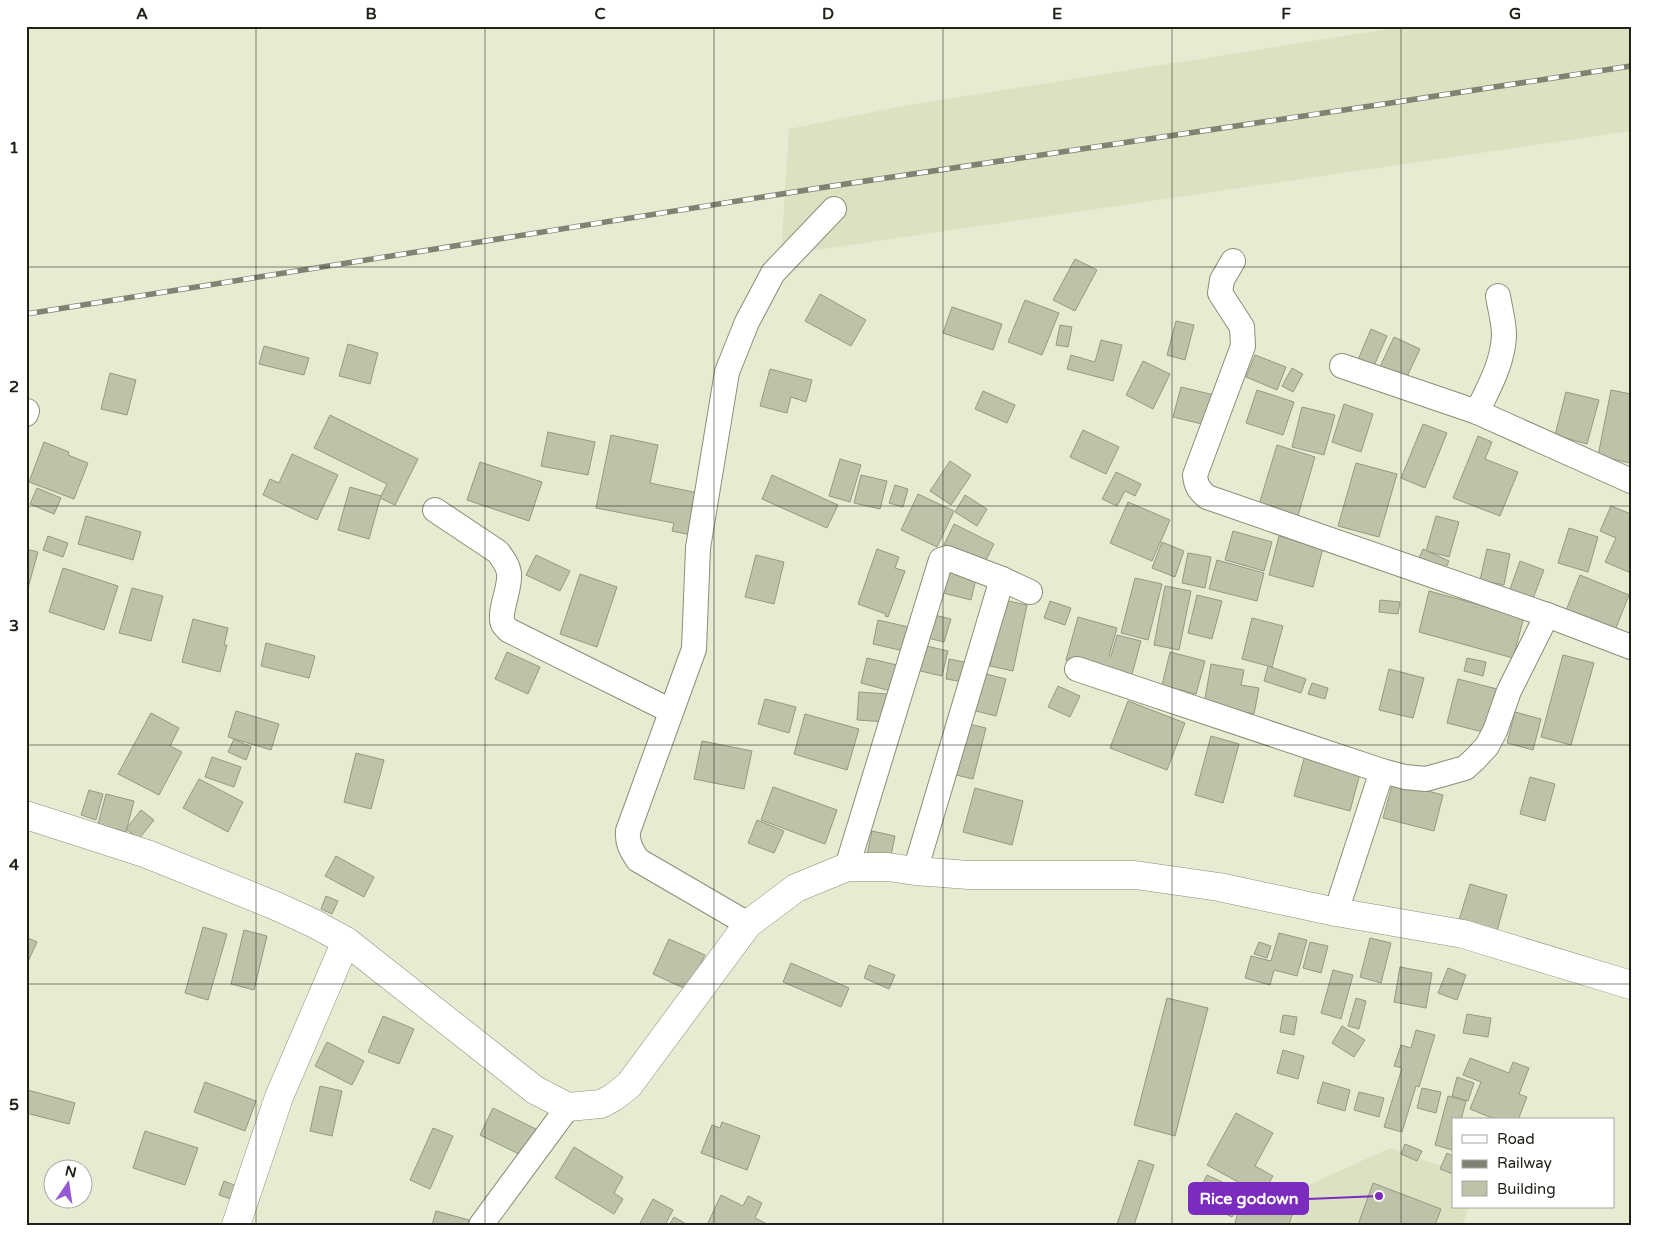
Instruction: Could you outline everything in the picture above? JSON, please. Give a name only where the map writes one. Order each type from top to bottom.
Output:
[{"type":"street","points":[[748,924],[638,860],[629,846],[627,838],[694,649],[698,548],[727,372],[747,322],[773,273],[834,209]]},
{"type":"street","points":[[1233,261],[1222,280],[1220,293],[1242,327],[1243,346],[1195,475],[1196,486],[1201,492],[1207,497],[1546,615],[1631,647]]},
{"type":"street","points":[[1477,412],[1498,366],[1503,345],[1498,296]]},
{"type":"street","points":[[1342,366],[1477,412],[1631,481]]},
{"type":"street","points":[[435,510],[498,552],[506,562],[510,573],[503,623],[508,630],[671,711]]},
{"type":"street","points":[[847,866],[941,560],[947,558],[1030,592]]},
{"type":"street","points":[[915,871],[1002,579]]},
{"type":"street","points":[[1077,669],[1382,771],[1405,777],[1426,779],[1465,768],[1487,746],[1509,691],[1546,615]]},
{"type":"street","points":[[1336,912],[1382,771]]},
{"type":"street","points":[[26,816],[147,854],[313,923],[346,941],[534,1090],[568,1107],[601,1104],[629,1085],[748,924],[796,888],[847,866],[888,866],[915,871],[969,875],[1135,875],[1219,887],[1336,912],[1463,934],[1631,985]]},
{"type":"street","points":[[236,1225],[279,1097],[346,941]]},
{"type":"street","points":[[481,1225],[568,1107]]},
{"type":"shaded area","points":[[1407,26],[1631,26],[1631,131],[781,255],[789,129],[903,106]]},
{"type":"shaded area","points":[[1390,1148],[1452,1170],[1452,1208],[1469,1208],[1462,1225],[1291,1225],[1309,1185]]},
{"type":"building","points":[[1075,259],[1097,270],[1075,311],[1053,300]]},
{"type":"building","points":[[820,294],[866,320],[851,346],[805,321]]},
{"type":"building","points":[[1025,300],[1059,313],[1042,355],[1008,342]]},
{"type":"building","points":[[952,307],[1002,324],[993,350],[943,333]]},
{"type":"building","points":[[1176,321],[1194,325],[1185,360],[1167,355]]},
{"type":"building","points":[[1060,325],[1072,327],[1068,347],[1056,345]]},
{"type":"building","points":[[1371,329],[1387,336],[1373,368],[1357,362]]},
{"type":"building","points":[[1394,337],[1420,349],[1404,383],[1378,371]]},
{"type":"building","points":[[1101,340],[1122,345],[1113,381],[1067,369],[1071,355],[1095,362]]},
{"type":"building","points":[[348,344],[378,353],[370,384],[339,376]]},
{"type":"building","points":[[264,346],[309,358],[304,375],[259,364]]},
{"type":"building","points":[[1255,355],[1286,367],[1277,390],[1246,377]]},
{"type":"building","points":[[1143,361],[1170,374],[1153,409],[1126,395]]},
{"type":"building","points":[[1292,368],[1303,374],[1293,392],[1282,386]]},
{"type":"building","points":[[770,369],[812,380],[806,402],[791,397],[787,413],[760,406]]},
{"type":"building","points":[[110,373],[136,380],[127,415],[101,409]]},
{"type":"building","points":[[1181,387],[1214,395],[1206,425],[1173,417]]},
{"type":"building","points":[[1257,390],[1294,402],[1283,435],[1246,423]]},
{"type":"building","points":[[1611,390],[1631,394],[1630,463],[1598,456]]},
{"type":"building","points":[[983,391],[1015,405],[1007,423],[975,409]]},
{"type":"building","points":[[1566,392],[1599,400],[1587,444],[1555,435]]},
{"type":"building","points":[[1344,404],[1373,414],[1361,452],[1332,442]]},
{"type":"building","points":[[1302,407],[1335,415],[1324,455],[1292,447]]},
{"type":"building","points":[[330,415],[418,459],[395,505],[380,498],[387,484],[314,448]]},
{"type":"building","points":[[1423,424],[1447,433],[1425,488],[1401,478]]},
{"type":"building","points":[[1083,430],[1119,447],[1106,474],[1070,457]]},
{"type":"building","points":[[548,432],[595,442],[588,475],[541,466]]},
{"type":"building","points":[[611,435],[658,445],[650,483],[703,494],[695,536],[672,531],[674,523],[596,508]]},
{"type":"building","points":[[1478,436],[1492,442],[1485,459],[1518,472],[1500,516],[1453,498]]},
{"type":"building","points":[[44,442],[69,452],[68,455],[88,463],[74,499],[29,482]]},
{"type":"building","points":[[1277,445],[1315,457],[1297,519],[1258,508]]},
{"type":"building","points":[[292,454],[338,475],[317,520],[263,495],[270,479],[279,483]]},
{"type":"building","points":[[840,459],[861,465],[850,502],[829,496]]},
{"type":"building","points":[[950,461],[971,475],[951,505],[930,491]]},
{"type":"building","points":[[480,462],[542,482],[529,521],[467,500]]},
{"type":"building","points":[[1356,463],[1397,474],[1379,537],[1338,526]]},
{"type":"building","points":[[1116,472],[1141,484],[1135,496],[1125,491],[1117,506],[1102,499]]},
{"type":"building","points":[[772,475],[838,505],[827,528],[762,499]]},
{"type":"building","points":[[861,475],[887,481],[880,509],[854,503]]},
{"type":"building","points":[[895,485],[908,489],[903,507],[889,503]]},
{"type":"building","points":[[350,487],[381,496],[369,539],[338,530]]},
{"type":"building","points":[[37,488],[61,498],[54,514],[30,504]]},
{"type":"building","points":[[918,494],[954,511],[937,547],[901,530]]},
{"type":"building","points":[[965,495],[987,509],[977,526],[955,512]]},
{"type":"building","points":[[1128,502],[1170,520],[1152,561],[1110,543]]},
{"type":"building","points":[[1611,506],[1631,514],[1631,573],[1605,562],[1616,538],[1600,531]]},
{"type":"building","points":[[86,516],[141,532],[133,560],[78,544]]},
{"type":"building","points":[[1436,516],[1459,522],[1449,557],[1426,551]]},
{"type":"building","points":[[954,524],[994,544],[984,564],[944,545]]},
{"type":"building","points":[[1569,528],[1598,537],[1588,572],[1558,563]]},
{"type":"building","points":[[1233,531],[1272,542],[1264,571],[1225,560]]},
{"type":"building","points":[[48,536],[68,543],[63,557],[43,550]]},
{"type":"building","points":[[1279,536],[1323,548],[1313,587],[1269,575]]},
{"type":"building","points":[[1162,542],[1184,551],[1175,577],[1152,568]]},
{"type":"building","points":[[26,549],[38,552],[26,595]]},
{"type":"building","points":[[877,549],[899,557],[895,568],[905,571],[888,617],[885,616],[886,614],[858,604]]},
{"type":"building","points":[[1423,549],[1449,561],[1442,576],[1416,565]]},
{"type":"building","points":[[1487,549],[1510,554],[1504,585],[1480,580]]},
{"type":"building","points":[[1188,553],[1211,557],[1205,588],[1182,583]]},
{"type":"building","points":[[536,555],[570,571],[560,591],[526,575]]},
{"type":"building","points":[[756,555],[784,562],[774,604],[745,597]]},
{"type":"building","points":[[1217,560],[1264,573],[1257,601],[1209,589]]},
{"type":"building","points":[[1520,561],[1544,570],[1532,601],[1509,592]]},
{"type":"building","points":[[63,568],[118,586],[104,630],[49,612]]},
{"type":"building","points":[[948,571],[976,579],[971,600],[943,593]]},
{"type":"building","points":[[580,574],[617,587],[597,647],[560,634]]},
{"type":"building","points":[[1580,575],[1629,595],[1614,633],[1565,613]]},
{"type":"building","points":[[1135,578],[1162,584],[1148,640],[1121,633]]},
{"type":"building","points":[[1165,586],[1191,591],[1179,650],[1154,645]]},
{"type":"building","points":[[132,588],[163,596],[151,641],[119,633]]},
{"type":"building","points":[[1429,591],[1524,617],[1513,658],[1419,632]]},
{"type":"building","points":[[1197,595],[1222,601],[1212,639],[1188,633]]},
{"type":"building","points":[[1004,600],[1027,605],[1013,671],[990,666]]},
{"type":"building","points":[[1380,600],[1400,602],[1398,614],[1379,612]]},
{"type":"building","points":[[1050,601],[1071,608],[1065,625],[1044,618]]},
{"type":"building","points":[[930,614],[951,619],[944,642],[924,637]]},
{"type":"building","points":[[1078,617],[1117,628],[1109,656],[1111,656],[1117,635],[1141,641],[1131,678],[1066,660]]},
{"type":"building","points":[[1252,618],[1283,626],[1272,667],[1242,659]]},
{"type":"building","points":[[193,619],[228,628],[224,645],[227,645],[220,672],[182,662]]},
{"type":"building","points":[[878,620],[913,628],[908,652],[873,644]]},
{"type":"building","points":[[266,643],[315,656],[309,678],[261,666]]},
{"type":"building","points":[[922,645],[948,651],[942,676],[916,670]]},
{"type":"building","points":[[507,652],[540,667],[528,694],[495,679]]},
{"type":"building","points":[[1170,652],[1205,661],[1196,694],[1162,685]]},
{"type":"building","points":[[1563,655],[1594,663],[1571,745],[1541,737]]},
{"type":"building","points":[[867,658],[901,666],[894,692],[861,683]]},
{"type":"building","points":[[1467,658],[1486,662],[1483,676],[1464,671]]},
{"type":"building","points":[[949,659],[974,664],[970,683],[946,679]]},
{"type":"building","points":[[1211,664],[1244,670],[1241,685],[1259,688],[1254,714],[1204,704]]},
{"type":"building","points":[[1268,666],[1306,679],[1301,693],[1264,681]]},
{"type":"building","points":[[1389,669],[1424,678],[1413,718],[1379,710]]},
{"type":"building","points":[[978,672],[1006,679],[996,716],[968,709]]},
{"type":"building","points":[[1458,679],[1497,689],[1487,733],[1447,723]]},
{"type":"building","points":[[1312,683],[1328,688],[1325,699],[1308,694]]},
{"type":"building","points":[[1058,686],[1080,696],[1070,717],[1048,707]]},
{"type":"building","points":[[859,692],[888,694],[886,722],[857,720]]},
{"type":"building","points":[[765,699],[796,707],[789,733],[758,724]]},
{"type":"building","points":[[1128,701],[1185,723],[1167,770],[1110,748]]},
{"type":"building","points":[[236,711],[279,724],[271,750],[228,737]]},
{"type":"building","points":[[1515,712],[1541,719],[1533,750],[1507,743]]},
{"type":"building","points":[[151,713],[179,728],[170,746],[182,752],[159,795],[118,774]]},
{"type":"building","points":[[805,714],[859,729],[847,770],[794,754]]},
{"type":"building","points":[[965,723],[986,728],[973,779],[952,774]]},
{"type":"building","points":[[1211,736],[1239,744],[1223,803],[1195,795]]},
{"type":"building","points":[[234,739],[251,747],[246,760],[228,752]]},
{"type":"building","points":[[702,741],[752,751],[744,789],[694,779]]},
{"type":"building","points":[[356,753],[384,760],[371,809],[344,802]]},
{"type":"building","points":[[1305,755],[1361,770],[1350,811],[1294,796]]},
{"type":"building","points":[[212,757],[241,767],[234,787],[205,777]]},
{"type":"building","points":[[1530,777],[1555,784],[1545,821],[1520,814]]},
{"type":"building","points":[[199,779],[243,802],[228,832],[183,808]]},
{"type":"building","points":[[1393,782],[1443,795],[1434,831],[1383,818]]},
{"type":"building","points":[[773,787],[837,810],[825,844],[761,820]]},
{"type":"building","points":[[975,788],[1023,801],[1012,845],[963,832]]},
{"type":"building","points":[[89,790],[103,794],[96,820],[81,815]]},
{"type":"building","points":[[106,794],[134,801],[126,832],[98,824]]},
{"type":"building","points":[[141,810],[154,820],[139,839],[126,829]]},
{"type":"building","points":[[757,820],[784,831],[774,853],[748,843]]},
{"type":"building","points":[[872,831],[895,836],[889,865],[866,860]]},
{"type":"building","points":[[336,856],[374,877],[364,897],[325,876]]},
{"type":"building","points":[[1470,884],[1507,895],[1497,931],[1459,920]]},
{"type":"building","points":[[326,896],[338,901],[332,914],[321,909]]},
{"type":"building","points":[[203,927],[227,934],[208,1000],[185,993]]},
{"type":"building","points":[[244,930],[267,936],[254,990],[231,984]]},
{"type":"building","points":[[1279,933],[1307,940],[1297,976],[1274,970],[1270,985],[1245,978],[1251,956],[1271,961]]},
{"type":"building","points":[[26,937],[37,942],[26,966]]},
{"type":"building","points":[[1370,938],[1391,943],[1381,983],[1360,977]]},
{"type":"building","points":[[669,939],[705,955],[688,990],[653,974]]},
{"type":"building","points":[[1259,942],[1271,946],[1267,958],[1254,954]]},
{"type":"building","points":[[1310,942],[1328,946],[1321,973],[1303,968]]},
{"type":"building","points":[[791,963],[849,988],[841,1007],[783,982]]},
{"type":"building","points":[[869,965],[895,975],[889,989],[864,978]]},
{"type":"building","points":[[1400,967],[1432,973],[1426,1008],[1394,1002]]},
{"type":"building","points":[[1448,968],[1466,975],[1457,1000],[1438,993]]},
{"type":"building","points":[[1333,970],[1353,975],[1341,1019],[1321,1013]]},
{"type":"building","points":[[1167,998],[1208,1008],[1175,1136],[1134,1125]]},
{"type":"building","points":[[1356,998],[1366,1001],[1359,1029],[1348,1026]]},
{"type":"building","points":[[1467,1014],[1491,1018],[1488,1037],[1463,1033]]},
{"type":"building","points":[[1283,1015],[1297,1017],[1294,1035],[1280,1032]]},
{"type":"building","points":[[383,1016],[414,1029],[399,1064],[368,1052]]},
{"type":"building","points":[[1342,1026],[1365,1040],[1354,1057],[1332,1043]]},
{"type":"building","points":[[1416,1030],[1435,1035],[1419,1087],[1416,1086],[1402,1132],[1384,1127],[1402,1068],[1394,1066],[1401,1045],[1411,1048]]},
{"type":"building","points":[[327,1042],[364,1061],[352,1085],[315,1066]]},
{"type":"building","points":[[1283,1050],[1304,1056],[1298,1079],[1277,1073]]},
{"type":"building","points":[[1470,1058],[1509,1073],[1513,1062],[1529,1068],[1519,1094],[1527,1097],[1519,1118],[1492,1118],[1470,1109],[1481,1082],[1463,1075]]},
{"type":"building","points":[[1457,1077],[1474,1083],[1468,1101],[1452,1096]]},
{"type":"building","points":[[205,1082],[256,1101],[245,1131],[194,1112]]},
{"type":"building","points":[[1323,1082],[1350,1090],[1345,1111],[1317,1103]]},
{"type":"building","points":[[320,1086],[342,1091],[332,1136],[310,1131]]},
{"type":"building","points":[[1422,1088],[1441,1092],[1436,1113],[1417,1108]]},
{"type":"building","points":[[28,1090],[75,1103],[69,1124],[26,1113]]},
{"type":"building","points":[[1359,1092],[1384,1098],[1379,1117],[1354,1110]]},
{"type":"building","points":[[1448,1096],[1466,1101],[1462,1118],[1452,1118],[1452,1150],[1435,1145]]},
{"type":"building","points":[[493,1108],[536,1129],[523,1156],[480,1135]]},
{"type":"building","points":[[1236,1113],[1273,1133],[1255,1166],[1273,1176],[1262,1195],[1207,1165]]},
{"type":"building","points":[[722,1122],[760,1136],[747,1170],[701,1153],[712,1125],[720,1128]]},
{"type":"building","points":[[433,1128],[453,1136],[430,1189],[410,1180]]},
{"type":"building","points":[[145,1131],[198,1148],[185,1185],[133,1168]]},
{"type":"building","points":[[1405,1144],[1422,1151],[1417,1161],[1401,1154]]},
{"type":"building","points":[[574,1147],[623,1177],[614,1193],[623,1199],[614,1214],[555,1178]]},
{"type":"building","points":[[1447,1153],[1452,1156],[1452,1174],[1440,1169]]},
{"type":"building","points":[[1139,1160],[1154,1165],[1134,1225],[1120,1225],[1117,1224]]},
{"type":"building","points":[[1207,1175],[1244,1192],[1232,1217],[1195,1199]]},
{"type":"building","points":[[224,1181],[239,1187],[234,1200],[219,1195]]},
{"type":"building","points":[[1373,1183],[1441,1209],[1435,1225],[1358,1225]]},
{"type":"building","points":[[721,1195],[743,1206],[748,1196],[762,1203],[755,1218],[769,1225],[707,1225]]},
{"type":"building","points":[[1242,1198],[1293,1213],[1289,1225],[1241,1225],[1235,1223]]},
{"type":"building","points":[[653,1199],[673,1210],[665,1225],[639,1225]]},
{"type":"building","points":[[436,1211],[469,1220],[468,1225],[432,1225]]},
{"type":"building","points":[[674,1217],[688,1225],[669,1225]]},
{"type":"railway","points":[[26,314],[832,186],[1631,66]]},
{"type":"place","name":"Rice godown","points":[[1379,1196]]}]
